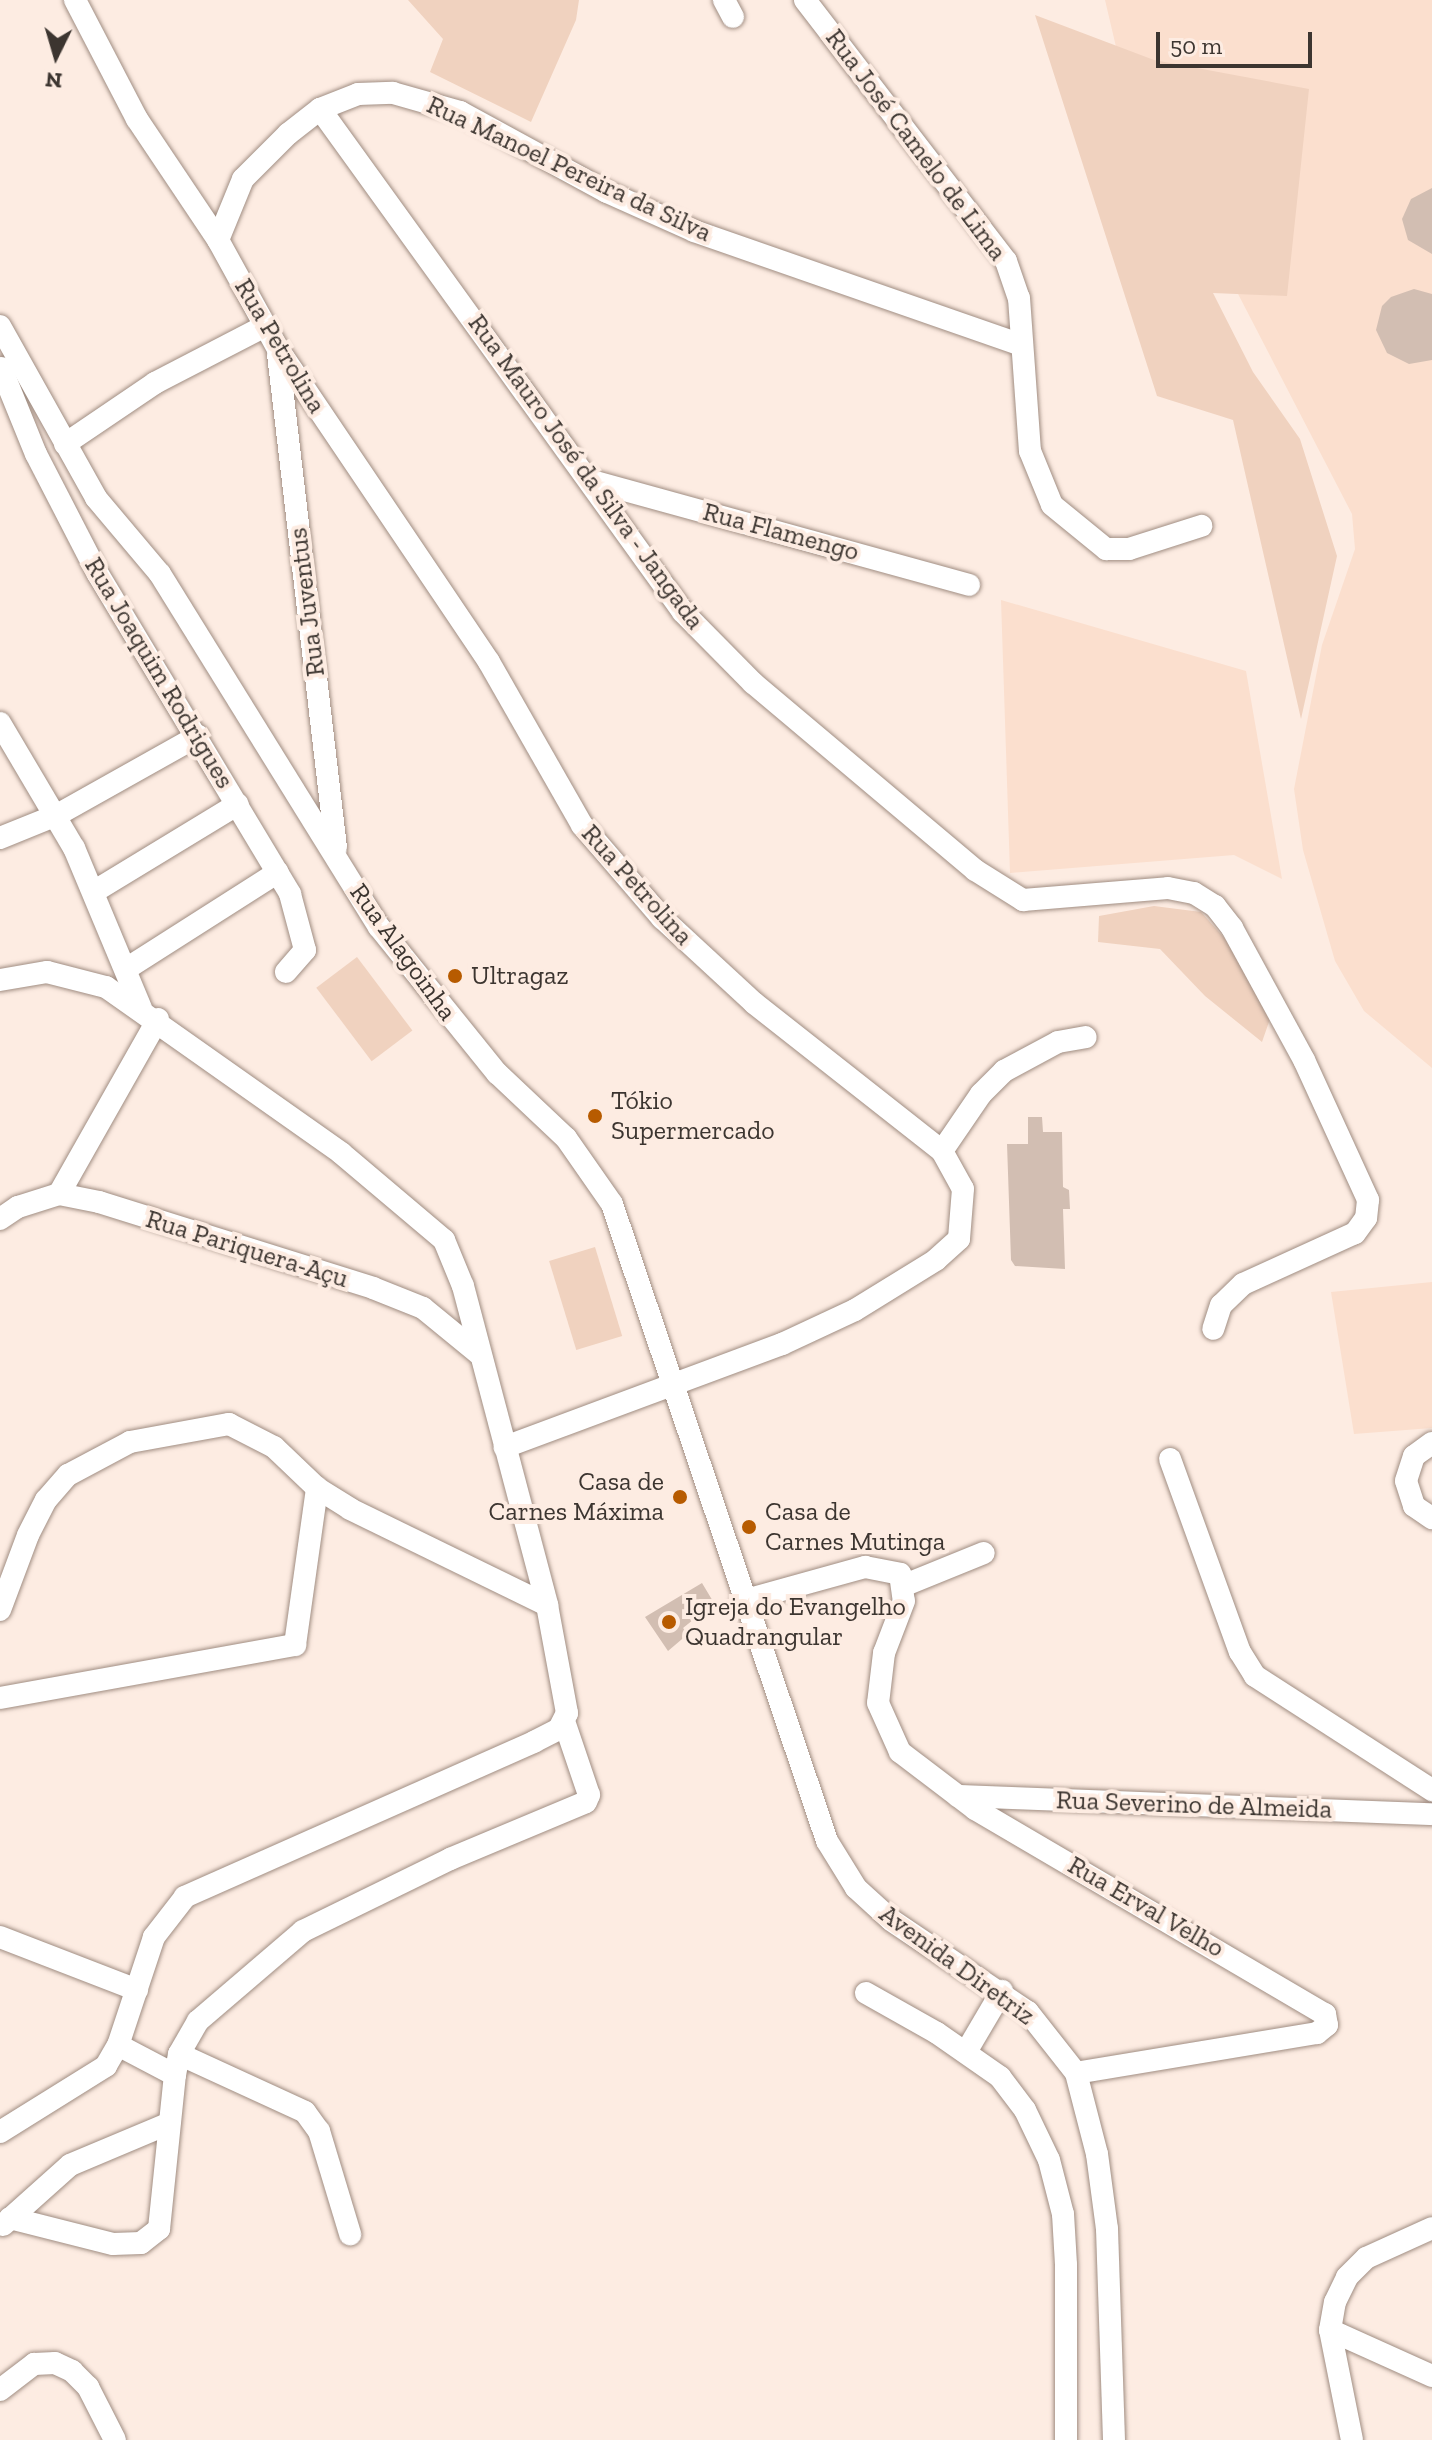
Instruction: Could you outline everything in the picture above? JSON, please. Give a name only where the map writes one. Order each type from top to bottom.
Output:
[{"type":"street","name":"Rua Petrolina","points":[[75,0],[137,119],[218,240],[278,349],[467,628],[558,786],[612,864],[662,918],[778,1024],[942,1151],[963,1189],[959,1239],[936,1260],[855,1310],[782,1344],[505,1447]]},
{"type":"street","name":"Rua José Camelo de Lima","points":[[805,0],[1006,261],[1019,298],[1030,451],[1052,505],[1070,524],[1106,549],[1129,549],[1201,526]]},
{"type":"street","name":"Rua Manoel Pereira da Silva","points":[[218,240],[243,179],[320,109],[358,94],[423,99],[460,112],[683,226],[1021,345]]},
{"type":"street","name":"Rua Mauro José da Silva - Jangada","points":[[320,109],[592,481],[683,612],[720,652],[841,761],[996,886],[1023,900],[1044,901],[1168,888],[1194,893],[1215,906],[1232,928],[1304,1060],[1368,1200],[1366,1218],[1355,1233],[1243,1284],[1221,1305],[1213,1329]]},
{"type":"street","name":"Rua Alagoinha","points":[[0,326],[6,366],[65,444],[96,498],[160,574],[379,927],[458,1029],[592,1172],[625,1236],[670,1385],[742,1601]]},
{"type":"street","points":[[65,444],[155,383],[265,326]]},
{"type":"street","name":"Rua Juventus","points":[[278,349],[337,856]]},
{"type":"street","name":"Rua Joaquim Rodrigues","points":[[6,366],[67,515],[278,872],[305,936],[301,959],[286,972]]},
{"type":"street","name":"Rua Flamengo","points":[[592,481],[969,585]]},
{"type":"street","points":[[67,515],[96,498]]},
{"type":"street","points":[[0,723],[57,815],[95,891],[126,969],[149,1013]]},
{"type":"street","points":[[0,838],[57,815],[198,736]]},
{"type":"street","points":[[95,891],[238,804]]},
{"type":"street","points":[[126,969],[278,872]]},
{"type":"street","points":[[0,980],[47,972],[81,977],[149,1013],[432,1226],[455,1261],[547,1605],[567,1703],[564,1721],[589,1795],[586,1802],[450,1859],[303,1931],[220,1998],[198,2021],[177,2064],[163,2213],[152,2236],[141,2243],[113,2244],[5,2224]]},
{"type":"street","points":[[0,1219],[18,1207],[59,1194],[149,1013]]},
{"type":"street","points":[[942,1151],[981,1094],[1004,1071],[1058,1042],[1086,1037]]},
{"type":"street","name":"Rua Pariquera-Açu","points":[[59,1194],[373,1288],[423,1308],[480,1356]]},
{"type":"street","points":[[0,1610],[46,1500],[68,1475],[130,1442],[229,1424],[274,1447],[317,1488],[547,1605]]},
{"type":"street","points":[[1432,1443],[1414,1456],[1406,1481],[1414,1506],[1432,1518]]},
{"type":"street","points":[[1170,1459],[1240,1652],[1255,1676],[1432,1790]]},
{"type":"street","points":[[0,1698],[295,1645],[317,1488]]},
{"type":"street","points":[[742,1601],[865,1567],[900,1574],[905,1585],[984,1553]]},
{"type":"street","name":"Rua Erval Velho","points":[[905,1585],[878,1678],[878,1703],[900,1752],[956,1796],[1318,2005],[1327,2025],[1317,2033],[1076,2073]]},
{"type":"street","name":"Avenida Diretriz","points":[[742,1601],[827,1841],[856,1888],[891,1920],[1002,1991],[1028,2012],[1076,2073],[1097,2154],[1107,2229],[1114,2440]]},
{"type":"street","points":[[0,2132],[86,2084],[106,2066],[118,2045],[154,1937],[185,1897],[534,1742],[564,1721]]},
{"type":"street","name":"Rua Severino de Almeida","points":[[956,1796],[1432,1814]]},
{"type":"street","points":[[0,1937],[137,1990]]},
{"type":"street","points":[[966,2052],[1002,1991]]},
{"type":"street","points":[[866,1993],[966,2052],[1000,2077],[1025,2110],[1049,2160],[1063,2214],[1066,2440]]},
{"type":"street","points":[[118,2045],[305,2112],[331,2162],[350,2234]]},
{"type":"street","points":[[5,2224],[70,2165],[170,2123]]},
{"type":"street","points":[[1352,2440],[1330,2330],[1347,2277],[1366,2258],[1432,2228]]},
{"type":"street","points":[[1330,2330],[1432,2376]]},
{"type":"street","points":[[0,2390],[34,2364],[64,2367],[88,2387],[115,2440]]},
{"type":"shaded area","points":[[408,0],[579,0],[576,20],[531,122],[430,72],[443,39]]},
{"type":"shaded area","points":[[1105,0],[1432,0],[1432,1068],[1364,1011],[1335,961],[1303,850],[1294,789],[1322,645],[1355,549],[1352,514],[1121,68]]},
{"type":"shaded area","points":[[1035,15],[1154,60],[1309,89],[1287,296],[1213,293],[1253,372],[1300,439],[1337,556],[1301,719],[1233,420],[1157,396]]},
{"type":"shaded area","points":[[1001,600],[1246,671],[1282,879],[1234,855],[1010,873]]},
{"type":"shaded area","points":[[1154,906],[1201,912],[1227,941],[1270,1019],[1262,1042],[1205,996],[1160,949],[1098,942],[1099,916]]},
{"type":"shaded area","points":[[357,957],[412,1030],[372,1061],[316,988]]},
{"type":"shaded area","points":[[595,1247],[622,1336],[576,1350],[549,1261]]},
{"type":"shaded area","points":[[1432,1282],[1432,1428],[1354,1434],[1331,1292]]},
{"type":"building","points":[[1432,188],[1432,254],[1408,240],[1402,219],[1411,199]]},
{"type":"building","points":[[1414,289],[1432,294],[1432,360],[1409,364],[1387,353],[1376,330],[1382,306],[1391,297]]},
{"type":"building","points":[[1028,1117],[1042,1117],[1043,1132],[1062,1132],[1063,1187],[1069,1190],[1070,1209],[1063,1209],[1065,1269],[1015,1266],[1011,1260],[1007,1144],[1028,1144]]},
{"type":"building","name":"Igreja do Evangelho Quadrangular","points":[[702,1583],[714,1603],[683,1628],[688,1634],[668,1651],[645,1617]]},
{"type":"place","name":"Ultragaz","points":[[455,976]]},
{"type":"place","name":"Tókio Supermercado","points":[[595,1116]]},
{"type":"place","name":"Casa de Carnes Máxima","points":[[680,1497]]},
{"type":"place","name":"Casa de Carnes Mutinga","points":[[749,1527]]},
{"type":"place","name":"Igreja do Evangelho Quadrangular","points":[[669,1622]]}]
